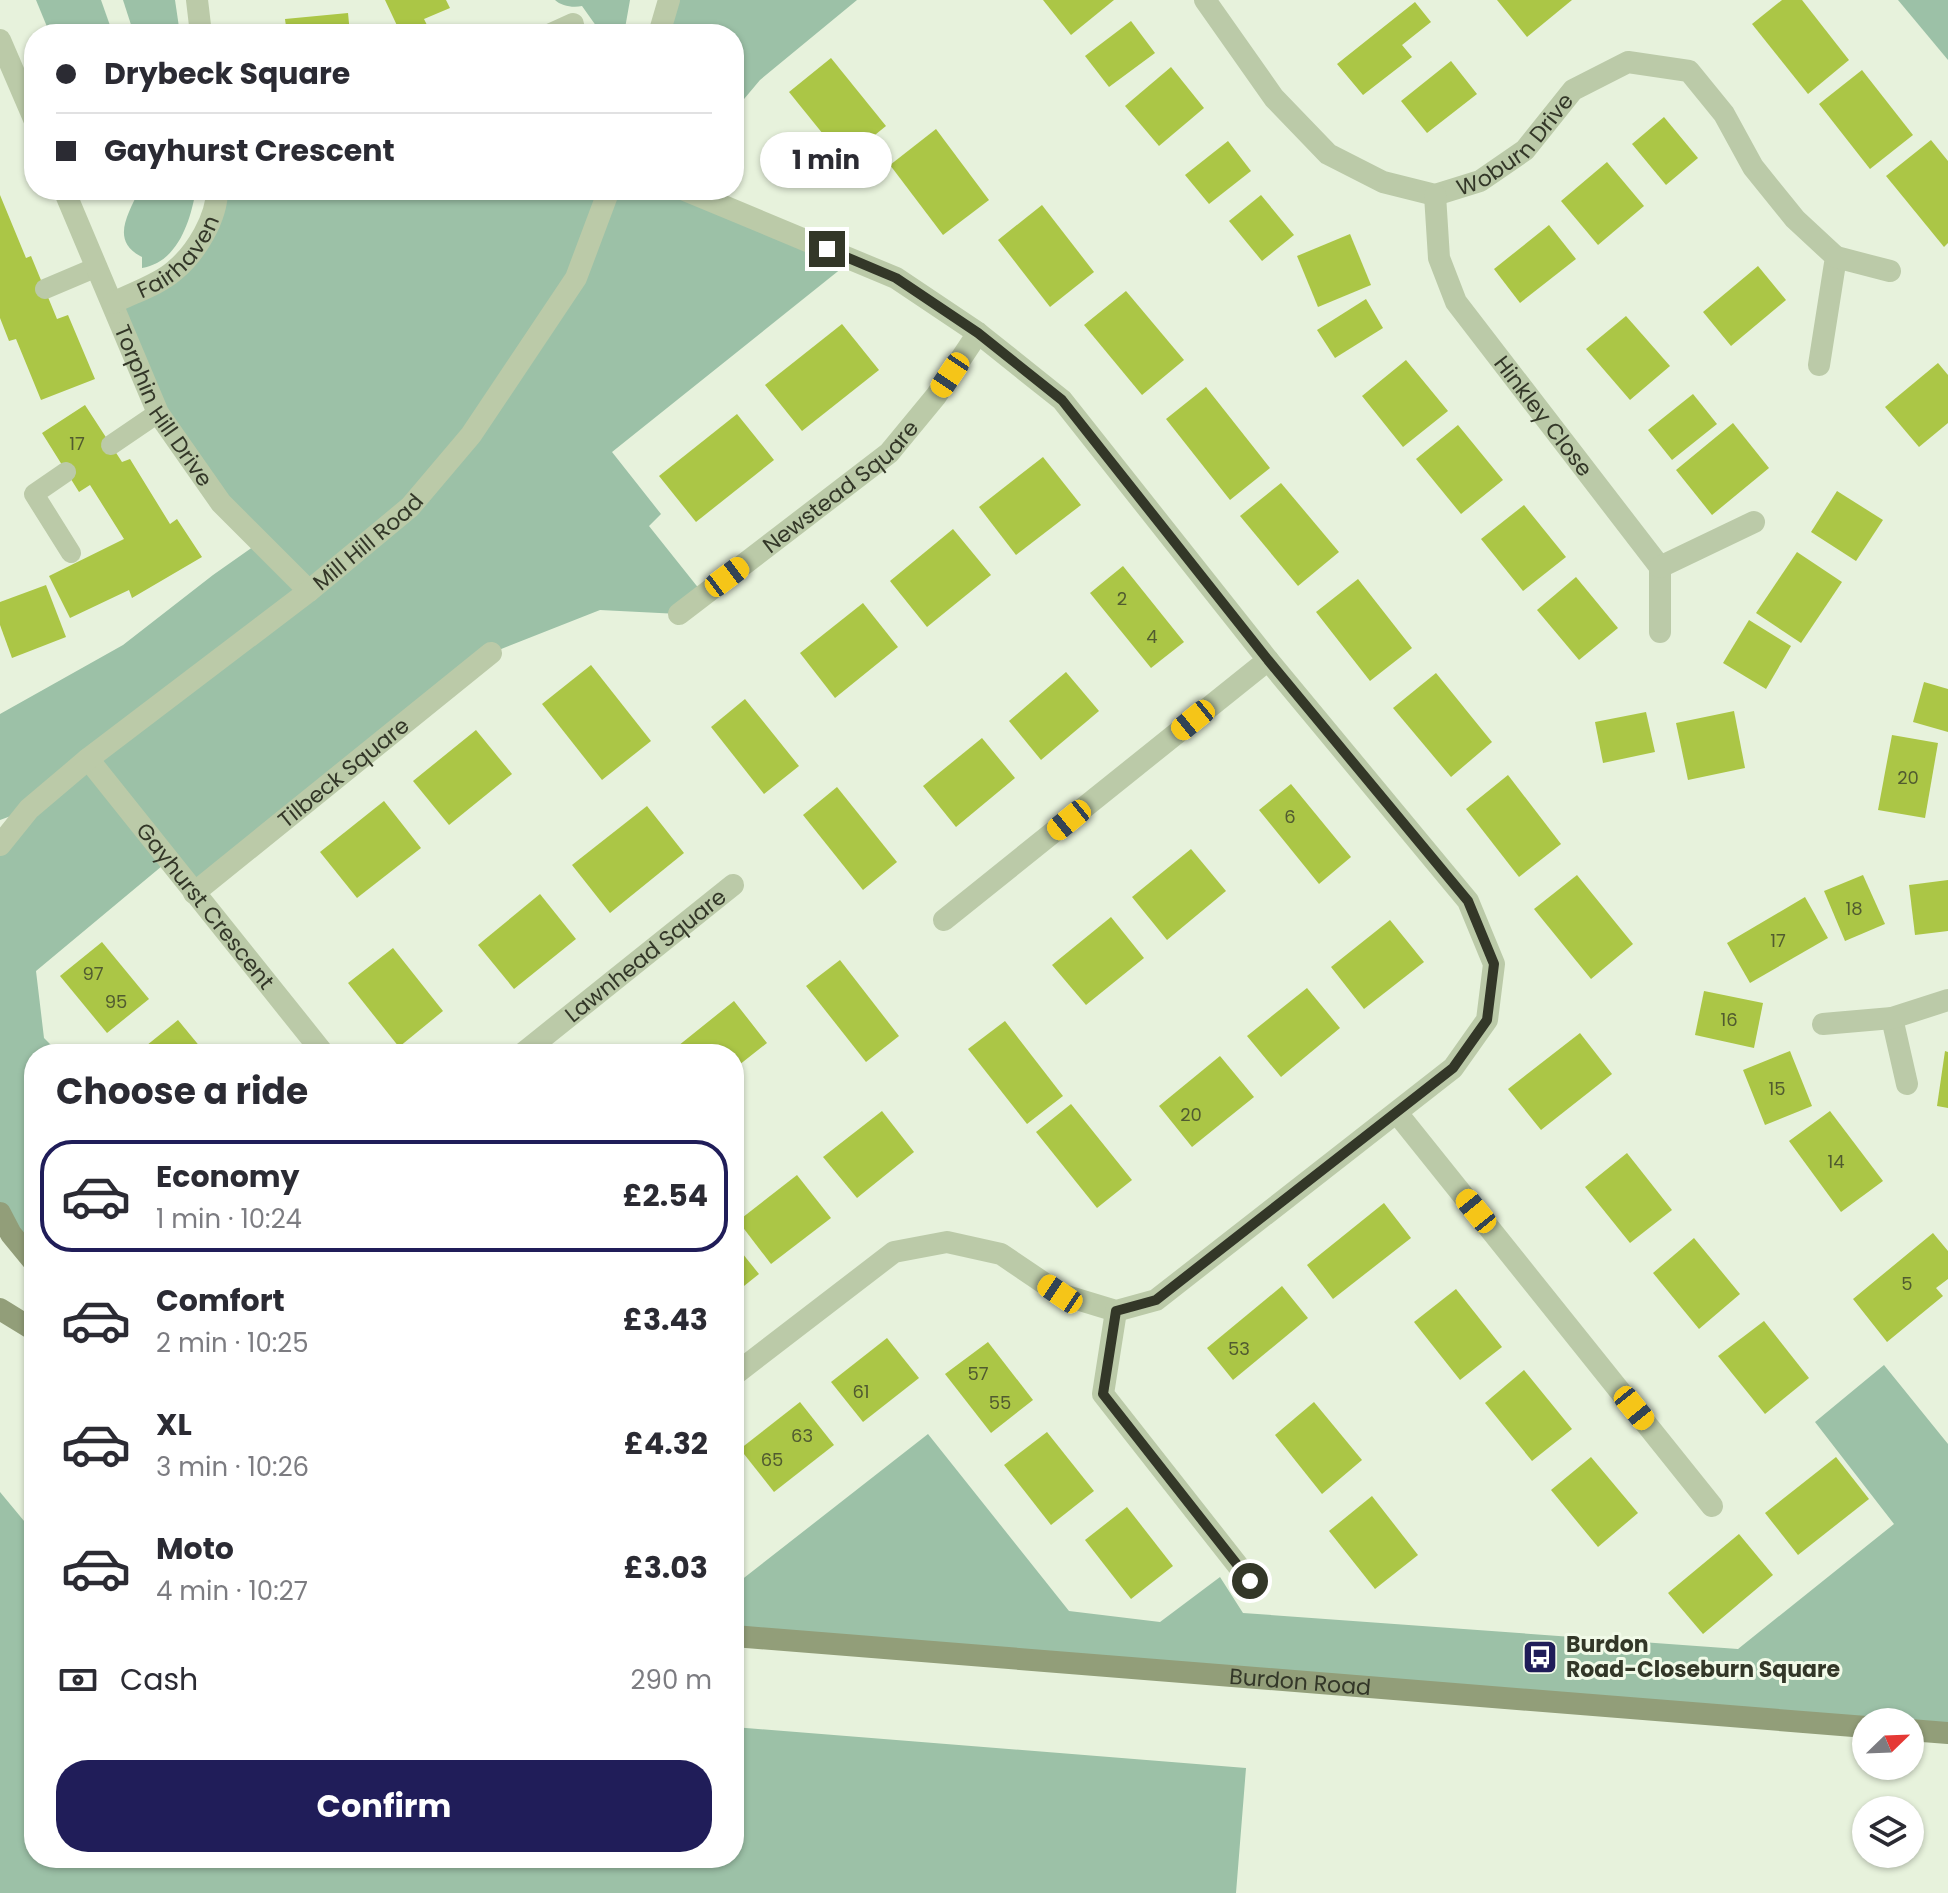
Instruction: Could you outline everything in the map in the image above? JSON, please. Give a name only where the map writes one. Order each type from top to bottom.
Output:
[{"type":"main road","points":[[0,1213],[24,1250]]},
{"type":"main road","points":[[0,1309],[24,1324]]},
{"type":"main road","name":"Burdon Road","points":[[744,1637],[1852,1726]]},
{"type":"main road","points":[[1924,1731],[1948,1733]]},
{"type":"street","points":[[197,0],[200,24]]},
{"type":"street","points":[[662,24],[669,0]]},
{"type":"street","name":"Woburn Drive","points":[[1205,0],[1274,98],[1328,154],[1383,182],[1435,195],[1480,181],[1525,150],[1573,90],[1628,62],[1689,71],[1724,114],[1753,167],[1795,219],[1836,257]]},
{"type":"street","points":[[0,40],[24,96]]},
{"type":"street","name":"Hinkley Close","points":[[1435,195],[1439,258],[1456,302],[1660,567]]},
{"type":"street","name":"Torphin Hill Drive","points":[[68,200],[158,413],[221,503],[309,591]]},
{"type":"street","name":"Fairhaven","points":[[113,303],[174,272],[202,239],[217,200]]},
{"type":"street","name":"Mill Hill Road","points":[[0,845],[29,809],[88,759],[309,591],[410,507],[471,435],[576,278],[605,200]]},
{"type":"street","points":[[709,200],[896,278],[978,333],[1062,400],[1268,660],[1468,901],[1494,964],[1487,1020],[1453,1068],[1156,1300],[1116,1311],[1060,1294],[1001,1254],[947,1242],[894,1252],[744,1367]]},
{"type":"street","points":[[1819,365],[1836,257],[1890,271]]},
{"type":"street","name":"Newstead Square","points":[[679,614],[889,453],[936,396],[978,333]]},
{"type":"street","points":[[1660,632],[1660,567],[1754,522]]},
{"type":"street","name":"Tilbeck Square","points":[[194,893],[491,653]]},
{"type":"street","points":[[944,920],[1268,660]]},
{"type":"street","name":"Gayhurst Crescent","points":[[88,759],[316,1044]]},
{"type":"street","name":"Mill Hill Road","points":[[0,820],[29,809]]},
{"type":"street","name":"Lawnhead Square","points":[[534,1044],[733,885]]},
{"type":"street","points":[[1823,1024],[1892,1018],[1948,1000]]},
{"type":"street","points":[[1892,1018],[1907,1084]]},
{"type":"street","points":[[1397,1113],[1712,1506]]},
{"type":"street","points":[[1116,1311],[1103,1394],[1250,1581]]},
{"type":"lane","points":[[45,289],[97,267]]},
{"type":"lane","points":[[111,445],[158,413]]},
{"type":"lane","points":[[66,472],[34,494],[71,553]]},
{"type":"green space","points":[[36,0],[101,0],[109,24],[46,24]]},
{"type":"green space","points":[[123,0],[175,0],[179,24],[131,24]]},
{"type":"green space","points":[[555,0],[630,0],[626,24],[595,24],[582,6],[560,4]]},
{"type":"green space","points":[[669,0],[857,0],[760,80],[744,99],[744,24],[662,24]]},
{"type":"green space","points":[[1898,0],[1948,0],[1948,60]]},
{"type":"green space","points":[[135,200],[194,200],[186,227],[173,249],[165,258],[142,268],[142,257],[126,243],[124,227]]},
{"type":"green space","points":[[216,200],[724,200],[852,260],[612,452],[661,514],[649,526],[704,595],[679,614],[600,610],[491,653],[194,893],[168,861],[36,971],[44,1038],[50,1044],[24,1044],[24,1248],[0,1213],[0,845],[27,810],[0,820],[0,714],[123,645],[260,542],[158,413],[113,303],[174,272]]},
{"type":"green space","points":[[1884,1365],[1948,1444],[1948,1733],[1924,1726],[1924,1708],[1852,1708],[1852,1721],[744,1637],[744,1578],[928,1434],[1069,1611],[1160,1622],[1220,1577],[1243,1613],[1738,1649],[1894,1524],[1815,1422]]},
{"type":"green space","points":[[0,1492],[24,1521],[24,1868],[744,1868],[744,1728],[1246,1768],[1236,1893],[0,1893]]},
{"type":"building","points":[[385,0],[446,0],[450,8],[424,19],[426,24],[396,24]]},
{"type":"building","points":[[1043,0],[1114,0],[1071,35]]},
{"type":"building","points":[[1497,0],[1572,0],[1527,37]]},
{"type":"building","points":[[1782,0],[1802,0],[1849,60],[1808,94],[1752,24]]},
{"type":"building","points":[[1415,2],[1431,22],[1402,45],[1412,57],[1363,95],[1337,64]]},
{"type":"building","points":[[348,13],[349,24],[286,24],[285,19]]},
{"type":"building","points":[[1131,21],[1155,53],[1109,87],[1085,56]]},
{"type":"building","points":[[831,58],[886,126],[844,160],[789,92]]},
{"type":"building","points":[[1451,61],[1477,94],[1427,133],[1401,101]]},
{"type":"building","points":[[1171,67],[1204,108],[1159,146],[1125,106]]},
{"type":"building","points":[[1862,70],[1913,135],[1870,169],[1819,104]]},
{"type":"building","points":[[1664,117],[1698,158],[1666,185],[1632,144]]},
{"type":"building","points":[[936,129],[989,200],[943,235],[890,165]]},
{"type":"building","points":[[1931,140],[1948,161],[1948,243],[1944,247],[1886,176]]},
{"type":"building","points":[[1228,141],[1251,171],[1209,204],[1185,175]]},
{"type":"building","points":[[1607,162],[1644,206],[1598,245],[1561,201]]},
{"type":"building","points":[[0,195],[26,258],[31,256],[57,319],[68,315],[95,379],[41,400],[16,339],[9,341],[0,318]]},
{"type":"building","points":[[1261,195],[1294,235],[1262,261],[1229,221]]},
{"type":"building","points":[[1042,205],[1094,272],[1050,307],[998,240]]},
{"type":"building","points":[[1549,225],[1576,259],[1520,303],[1494,269]]},
{"type":"building","points":[[1350,234],[1371,285],[1318,307],[1297,256]]},
{"type":"building","points":[[1758,266],[1786,300],[1731,346],[1703,312]]},
{"type":"building","points":[[1126,291],[1184,360],[1142,395],[1084,325]]},
{"type":"building","points":[[1366,299],[1383,328],[1335,358],[1317,330]]},
{"type":"building","points":[[1626,316],[1670,366],[1630,400],[1586,349]]},
{"type":"building","points":[[842,324],[879,370],[802,431],[765,385]]},
{"type":"building","points":[[1406,360],[1448,411],[1403,447],[1362,396]]},
{"type":"building","points":[[1938,363],[1948,375],[1948,423],[1919,447],[1885,407]]},
{"type":"building","points":[[1206,387],[1270,468],[1230,500],[1166,419]]},
{"type":"building","points":[[1693,394],[1717,424],[1672,460],[1648,430]]},
{"type":"building","points":[[85,405],[122,462],[130,459],[170,524],[177,519],[202,557],[132,598],[129,590],[70,618],[49,576],[124,539],[90,485],[79,492],[42,433]]},
{"type":"building","points":[[737,414],[774,460],[696,522],[659,476]]},
{"type":"building","points":[[1733,423],[1769,468],[1712,515],[1676,470]]},
{"type":"building","points":[[1458,425],[1503,480],[1461,514],[1416,459]]},
{"type":"building","points":[[1043,457],[1081,505],[1016,555],[979,507]]},
{"type":"building","points":[[1281,483],[1339,552],[1298,586],[1240,516]]},
{"type":"building","points":[[1837,491],[1883,520],[1856,561],[1811,532]]},
{"type":"building","points":[[1524,505],[1566,557],[1523,591],[1481,539]]},
{"type":"building","points":[[953,529],[991,575],[927,627],[890,581]]},
{"type":"building","points":[[1797,552],[1842,582],[1801,643],[1756,613]]},
{"type":"building","points":[[1123,566],[1184,642],[1151,668],[1090,593]]},
{"type":"building","points":[[1576,577],[1618,628],[1579,660],[1537,610]]},
{"type":"building","points":[[1358,579],[1412,648],[1370,681],[1316,612]]},
{"type":"building","points":[[46,585],[66,637],[12,658],[0,625],[0,602]]},
{"type":"building","points":[[863,603],[898,647],[835,698],[800,653]]},
{"type":"building","points":[[1749,620],[1791,646],[1766,689],[1723,663]]},
{"type":"building","points":[[591,665],[651,741],[602,780],[542,704]]},
{"type":"building","points":[[1066,672],[1099,711],[1041,760],[1009,721]]},
{"type":"building","points":[[1436,673],[1492,742],[1451,777],[1393,708]]},
{"type":"building","points":[[1924,682],[1948,689],[1948,732],[1913,722]]},
{"type":"building","points":[[745,699],[799,766],[764,794],[711,727]]},
{"type":"building","points":[[1734,711],[1745,768],[1688,780],[1676,723]]},
{"type":"building","points":[[1646,712],[1655,752],[1603,763],[1595,722]]},
{"type":"building","points":[[476,730],[512,774],[449,825],[413,781]]},
{"type":"building","points":[[1892,735],[1938,743],[1925,818],[1878,810]]},
{"type":"building","points":[[982,738],[1015,778],[956,827],[923,786]]},
{"type":"building","points":[[1508,775],[1561,844],[1519,877],[1466,809]]},
{"type":"building","points":[[1291,784],[1351,857],[1319,884],[1259,810]]},
{"type":"building","points":[[837,787],[897,862],[863,890],[803,815]]},
{"type":"building","points":[[384,801],[421,848],[357,898],[320,852]]},
{"type":"building","points":[[647,806],[684,853],[610,913],[572,865]]},
{"type":"building","points":[[1191,849],[1226,891],[1167,940],[1132,897]]},
{"type":"building","points":[[1577,875],[1633,944],[1591,979],[1534,909]]},
{"type":"building","points":[[1863,875],[1885,924],[1845,941],[1824,891]]},
{"type":"building","points":[[1948,880],[1948,931],[1915,935],[1909,885]]},
{"type":"building","points":[[540,894],[576,939],[514,989],[478,945]]},
{"type":"building","points":[[1805,897],[1828,938],[1750,983],[1727,943]]},
{"type":"building","points":[[1111,917],[1144,958],[1086,1005],[1052,965]]},
{"type":"building","points":[[1390,920],[1424,962],[1364,1009],[1331,967]]},
{"type":"building","points":[[102,942],[149,999],[107,1033],[60,976]]},
{"type":"building","points":[[393,948],[443,1011],[403,1044],[397,1044],[348,983]]},
{"type":"building","points":[[840,960],[899,1036],[866,1062],[806,986]]},
{"type":"building","points":[[1307,988],[1340,1028],[1281,1077],[1247,1036]]},
{"type":"building","points":[[1704,991],[1763,1003],[1754,1048],[1695,1035]]},
{"type":"building","points":[[734,1001],[767,1043],[744,1061],[744,1044],[680,1044]]},
{"type":"building","points":[[178,1020],[198,1044],[148,1044]]},
{"type":"building","points":[[1005,1021],[1063,1096],[1027,1124],[968,1049]]},
{"type":"building","points":[[1580,1033],[1612,1074],[1541,1130],[1508,1089]]},
{"type":"building","points":[[1790,1051],[1812,1106],[1765,1125],[1743,1070]]},
{"type":"building","points":[[1945,1051],[1948,1052],[1948,1108],[1937,1106]]},
{"type":"building","points":[[1220,1056],[1254,1097],[1192,1147],[1159,1106]]},
{"type":"building","points":[[1071,1104],[1132,1180],[1097,1208],[1036,1132]]},
{"type":"building","points":[[882,1111],[914,1152],[857,1198],[823,1157]]},
{"type":"building","points":[[1830,1111],[1883,1181],[1841,1212],[1789,1141]]},
{"type":"building","points":[[1627,1153],[1672,1210],[1630,1243],[1585,1187]]},
{"type":"building","points":[[797,1175],[831,1218],[771,1264],[744,1229],[744,1216]]},
{"type":"building","points":[[1384,1203],[1411,1238],[1333,1299],[1307,1265]]},
{"type":"building","points":[[1933,1233],[1948,1251],[1948,1279],[1936,1288],[1943,1296],[1887,1342],[1853,1299]]},
{"type":"building","points":[[1694,1238],[1740,1294],[1699,1329],[1653,1273]]},
{"type":"building","points":[[744,1255],[759,1274],[744,1286]]},
{"type":"building","points":[[1282,1286],[1308,1318],[1233,1380],[1207,1348]]},
{"type":"building","points":[[1456,1289],[1502,1347],[1460,1380],[1414,1322]]},
{"type":"building","points":[[1764,1321],[1809,1378],[1765,1414],[1718,1356]]},
{"type":"building","points":[[887,1338],[919,1378],[863,1422],[831,1382]]},
{"type":"building","points":[[988,1342],[1033,1400],[991,1433],[945,1374]]},
{"type":"building","points":[[1524,1370],[1572,1429],[1532,1461],[1485,1403]]},
{"type":"building","points":[[800,1402],[834,1445],[774,1492],[744,1454],[744,1446]]},
{"type":"building","points":[[1314,1402],[1362,1460],[1322,1494],[1275,1435]]},
{"type":"building","points":[[1047,1432],[1094,1491],[1051,1525],[1004,1465]]},
{"type":"building","points":[[1591,1457],[1638,1513],[1598,1547],[1551,1490]]},
{"type":"building","points":[[1836,1457],[1869,1499],[1798,1555],[1765,1513]]},
{"type":"building","points":[[1372,1496],[1418,1555],[1375,1589],[1329,1531]]},
{"type":"building","points":[[1127,1507],[1173,1566],[1131,1599],[1085,1540]]},
{"type":"building","points":[[1739,1534],[1773,1575],[1703,1634],[1668,1593]]},
{"type":"place","name":"Burdon Road-Closeburn Square","points":[[1540,1657]]},
{"type":"route","points":[[827,249],[896,278],[978,333],[1062,400],[1268,660],[1468,901],[1494,964],[1487,1020],[1453,1068],[1156,1300],[1116,1311],[1103,1394],[1250,1581]]}]
